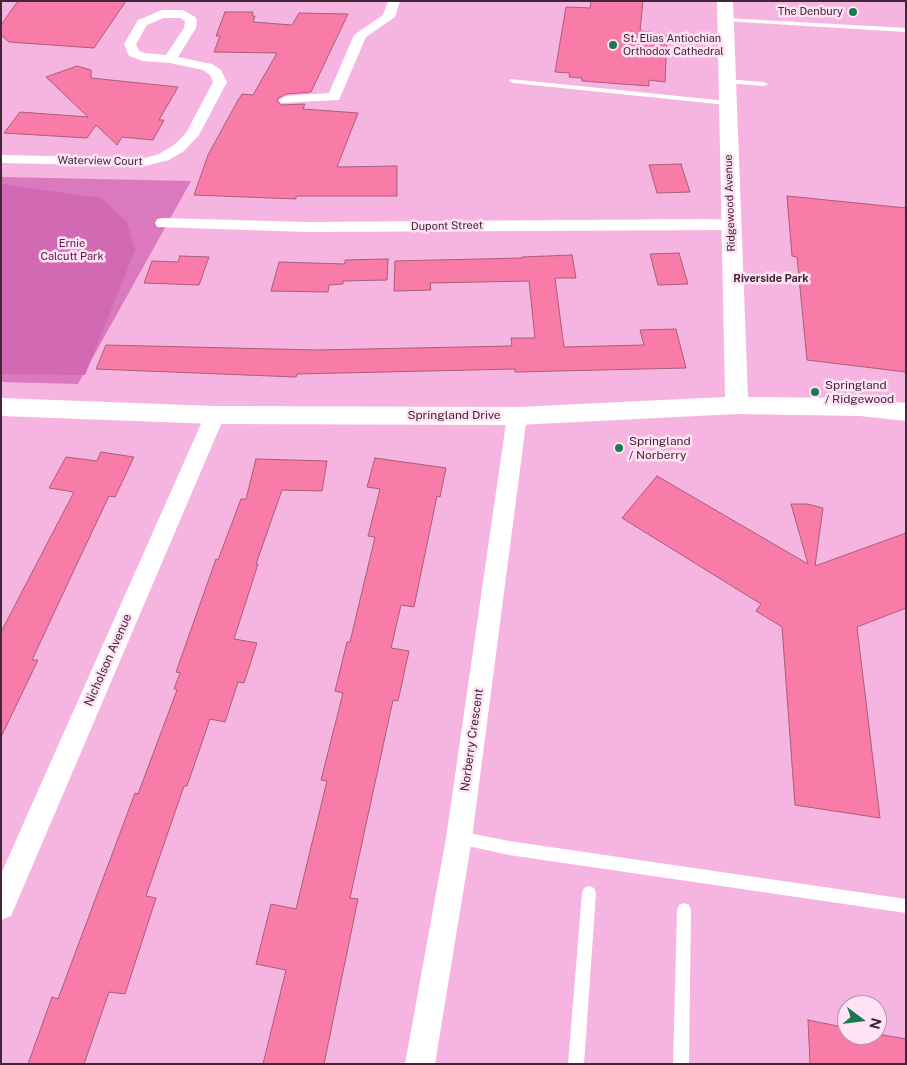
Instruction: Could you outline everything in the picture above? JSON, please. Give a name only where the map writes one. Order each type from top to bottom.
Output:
[{"type":"street","points":[[286,100],[334,97],[360,34],[389,17],[394,1]]},
{"type":"street","name":"Ridgewood Avenue","points":[[726,11],[737,404]]},
{"type":"street","name":"Waterview Court","points":[[1,159],[146,162],[164,157],[179,148],[192,135],[220,82],[216,73],[207,67],[134,53],[130,44],[142,22],[162,14],[183,14],[191,20],[190,28],[170,59]]},
{"type":"street","name":"Dupont Street","points":[[163,223],[307,227],[706,224],[731,226]]},
{"type":"street","name":"Springland Drive","points":[[1,407],[215,415],[517,416],[737,404],[779,407],[860,407],[906,412]]},
{"type":"street","name":"Nicholson Avenue","points":[[1,906],[215,415]]},
{"type":"street","name":"Norberry Crescent","points":[[420,1064],[459,838],[517,416]]},
{"type":"lane","points":[[726,11],[805,25],[906,30]]},
{"type":"lane","points":[[805,25],[825,19]]},
{"type":"lane","points":[[840,20],[866,28]]},
{"type":"lane","points":[[513,81],[728,103]]},
{"type":"lane","points":[[727,81],[764,84]]},
{"type":"lane","points":[[459,838],[518,849],[906,906]]},
{"type":"lane","points":[[576,1064],[589,893]]},
{"type":"lane","points":[[681,1064],[684,910]]},
{"type":"green space","name":"Ernie Calcutt Park","points":[[1,177],[191,181],[78,384],[1,382]]},
{"type":"green space","name":"Ernie Calcutt Park","points":[[1,184],[101,198],[127,222],[135,250],[85,375],[1,374]]},
{"type":"building","points":[[18,1],[126,1],[94,48],[9,42],[1,35],[1,25]]},
{"type":"building","name":"St. Elias Antiochian Orthodox Cathedral","points":[[591,1],[643,1],[640,31],[652,32],[652,35],[667,36],[665,82],[649,80],[649,86],[582,81],[582,78],[569,77],[570,73],[555,72],[566,7],[590,8]]},
{"type":"building","points":[[225,12],[253,12],[252,16],[255,16],[253,22],[292,25],[299,13],[348,14],[311,92],[286,94],[278,98],[277,101],[281,105],[305,104],[303,109],[358,113],[337,167],[397,166],[397,196],[296,196],[296,199],[194,195],[208,155],[237,102],[242,94],[253,95],[277,53],[214,52],[220,36],[216,36]]},
{"type":"building","points":[[77,66],[91,70],[91,78],[178,87],[159,120],[164,120],[153,140],[122,137],[117,145],[96,125],[87,138],[4,133],[20,112],[88,117],[46,77]]},
{"type":"building","points":[[681,164],[690,192],[657,193],[649,165]]},
{"type":"building","points":[[787,196],[906,208],[906,372],[807,360],[797,257],[792,256]]},
{"type":"building","points":[[679,253],[688,284],[658,285],[650,254]]},
{"type":"building","points":[[572,255],[576,278],[555,278],[564,347],[644,345],[640,330],[676,329],[686,368],[515,372],[515,369],[297,374],[296,377],[96,369],[106,345],[317,350],[512,346],[511,338],[535,338],[529,281],[430,283],[431,290],[394,291],[395,261]]},
{"type":"building","points":[[180,256],[209,257],[199,285],[144,283],[152,261],[178,262]]},
{"type":"building","points":[[388,259],[387,280],[343,281],[343,284],[329,285],[328,292],[271,291],[279,262],[345,264],[345,260]]},
{"type":"building","points":[[101,452],[134,457],[115,497],[109,496],[32,660],[38,660],[1,737],[1,632],[74,492],[49,488],[66,457],[97,461]]},
{"type":"building","points":[[375,458],[446,468],[440,497],[437,496],[414,607],[401,605],[391,648],[409,651],[398,701],[393,700],[350,898],[358,899],[324,1064],[263,1064],[286,970],[256,964],[271,904],[296,909],[327,781],[321,780],[343,693],[335,691],[347,642],[350,642],[375,537],[368,536],[380,489],[367,487]]},
{"type":"building","points":[[256,459],[327,461],[322,491],[282,490],[256,564],[258,564],[234,639],[257,643],[244,683],[238,682],[225,722],[210,719],[187,786],[184,786],[146,896],[156,898],[125,994],[109,992],[84,1064],[28,1064],[52,997],[58,999],[135,793],[138,794],[177,690],[174,689],[180,673],[176,672],[216,559],[218,560],[241,499],[246,499]]},
{"type":"building","points":[[657,476],[808,564],[791,504],[807,504],[823,508],[815,566],[906,533],[906,608],[857,627],[880,818],[795,805],[782,627],[756,611],[761,604],[622,518]]},
{"type":"building","points":[[808,1020],[837,1026],[837,1045],[887,1045],[887,1036],[906,1039],[906,1064],[810,1064]]},
{"type":"place","name":"The Denbury","points":[[853,12]]},
{"type":"place","name":"St. Elias Antiochian Orthodox Cathedral","points":[[613,45]]},
{"type":"place","name":"Springland / Ridgewood","points":[[815,392]]},
{"type":"place","name":"Springland / Norberry","points":[[619,448]]},
{"type":"district","name":"Riverside Park","points":[[771,279]]}]
